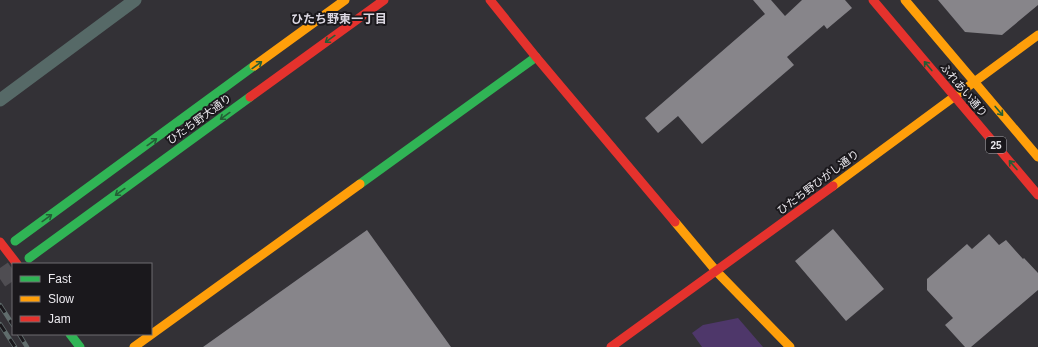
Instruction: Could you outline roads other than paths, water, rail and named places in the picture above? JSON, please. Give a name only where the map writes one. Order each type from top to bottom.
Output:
[{"type":"street","points":[[0,100],[135,0]]},
{"type":"street","name":"ひたち野大通り","points":[[15,241],[345,0]]},
{"type":"street","name":"ひたち野大通り","points":[[29,258],[384,0]]},
{"type":"street","points":[[490,0],[536,57],[717,272],[790,347]]},
{"type":"street","name":"ふれあい通り","points":[[873,0],[1038,195]]},
{"type":"street","name":"ふれあい通り","points":[[904,0],[1038,157]]},
{"type":"street","name":"ひたち野ひがし通り","points":[[611,347],[717,272],[953,96],[1038,35]]},
{"type":"street","points":[[152,334],[536,57]]},
{"type":"street","points":[[0,242],[15,263]]},
{"type":"street","points":[[71,335],[80,347]]},
{"type":"street","points":[[134,347],[151,335]]},
{"type":"tunnel","points":[[0,279],[12,271]]},
{"type":"railway","points":[[0,305],[12,323]]},
{"type":"railway","points":[[0,324],[15,347]]},
{"type":"railway","points":[[20,335],[27,347]]},
{"type":"district","name":"ひたち野東一丁目","points":[[339,19]]}]
